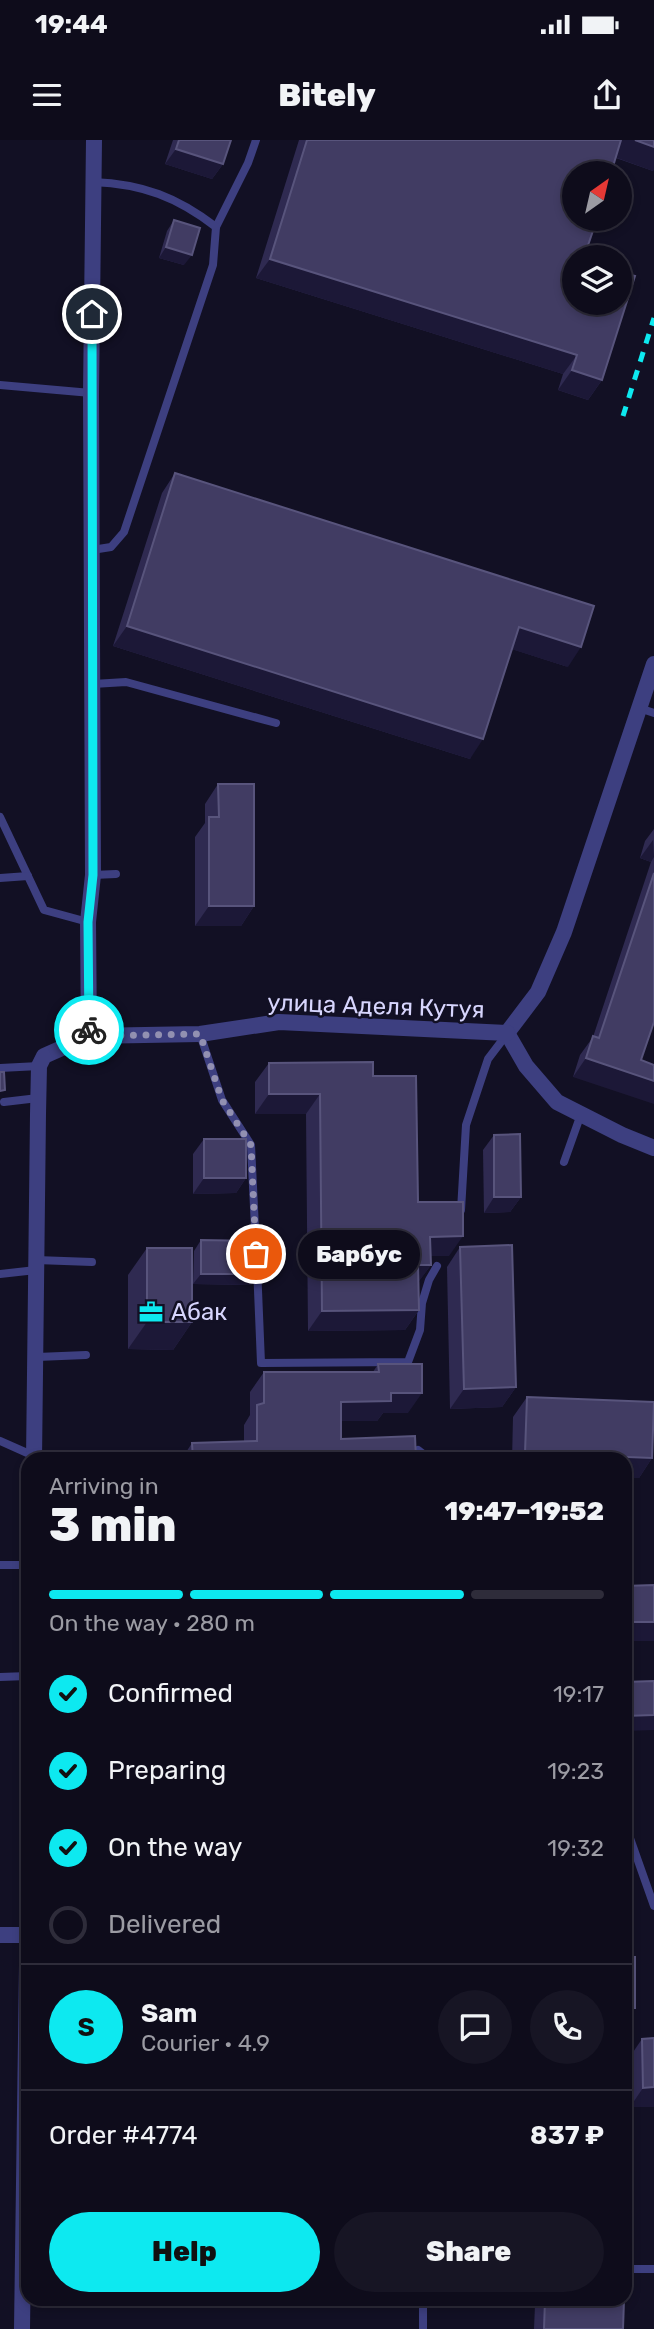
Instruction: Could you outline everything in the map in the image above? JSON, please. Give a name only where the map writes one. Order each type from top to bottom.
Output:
[{"type":"street","points":[[89,1036],[88,922],[93,875],[91,393],[94,140]]},
{"type":"street","name":"улица Аделя Кутуя","points":[[40,1066],[44,1056],[89,1036],[200,1034],[279,1022],[507,1033],[538,992],[564,932],[647,711],[654,664]]},
{"type":"street","points":[[507,1033],[526,1066],[557,1102],[654,1148]]},
{"type":"street","points":[[34,1452],[40,1066]]},
{"type":"street","points":[[0,1935],[21,1935]]},
{"type":"street","points":[[22,2329],[24,2306]]},
{"type":"lane","points":[[92,550],[111,547],[124,532],[213,265],[216,228],[256,140]]},
{"type":"lane","points":[[93,182],[124,183],[161,194],[193,209],[216,228]]},
{"type":"lane","points":[[0,385],[91,393]]},
{"type":"lane","points":[[93,684],[126,682],[276,723]]},
{"type":"lane","points":[[0,817],[44,910],[88,922]]},
{"type":"lane","points":[[93,875],[116,874]]},
{"type":"lane","points":[[0,878],[28,876]]},
{"type":"lane","points":[[461,1215],[466,1125],[488,1059],[507,1033]]},
{"type":"lane","points":[[200,1034],[222,1100],[251,1145],[261,1363],[408,1362],[420,1330],[425,1292],[437,1266]]},
{"type":"lane","points":[[0,1068],[40,1066]]},
{"type":"lane","points":[[4,1102],[38,1098]]},
{"type":"lane","points":[[564,1162],[581,1114]]},
{"type":"lane","points":[[0,1274],[36,1265],[92,1262]]},
{"type":"lane","points":[[37,1357],[86,1355]]},
{"type":"lane","points":[[0,1441],[22,1452]]},
{"type":"lane","points":[[0,1565],[21,1565]]},
{"type":"lane","points":[[0,1677],[21,1676]]},
{"type":"lane","points":[[632,1844],[654,1906]]},
{"type":"lane","points":[[632,2269],[654,2269]]},
{"type":"lane","points":[[423,2306],[423,2329]]},
{"type":"building","points":[[179,140],[231,140],[223,164],[176,149]]},
{"type":"building","points":[[307,140],[621,140],[615,161],[562,161],[562,231],[593,231],[588,245],[562,245],[562,315],[623,315],[602,380],[572,370],[577,355],[270,259]]},
{"type":"building","points":[[635,140],[654,140],[654,147]]},
{"type":"building","points":[[174,220],[200,228],[192,255],[166,247]]},
{"type":"building","points":[[175,473],[594,606],[581,647],[519,627],[483,739],[127,626]]},
{"type":"building","points":[[218,784],[254,784],[254,906],[209,906],[209,817],[219,817]]},
{"type":"building","points":[[654,873],[654,1022],[641,1060],[654,1065],[654,1081],[586,1058],[593,1036],[599,1038]]},
{"type":"building","points":[[373,1062],[373,1076],[416,1076],[418,1202],[463,1202],[463,1236],[430,1237],[431,1265],[418,1265],[419,1310],[322,1311],[320,1094],[269,1094],[269,1063]]},
{"type":"building","points":[[0,1072],[4,1072],[5,1090],[0,1091]]},
{"type":"building","points":[[520,1134],[521,1197],[494,1197],[494,1135]]},
{"type":"building","points":[[204,1139],[246,1139],[246,1178],[204,1178]]},
{"type":"building","points":[[201,1240],[257,1241],[258,1274],[201,1274]]},
{"type":"building","points":[[512,1245],[516,1387],[464,1389],[460,1247]]},
{"type":"building","points":[[147,1248],[192,1248],[192,1322],[147,1322]]},
{"type":"building","points":[[378,1364],[422,1364],[422,1393],[391,1393],[391,1401],[341,1402],[341,1439],[415,1436],[416,1452],[193,1452],[192,1443],[257,1441],[257,1405],[264,1403],[264,1372],[379,1372]]},
{"type":"building","points":[[527,1397],[654,1402],[652,1458],[632,1457],[632,1452],[525,1452]]},
{"type":"building","points":[[654,1585],[654,1622],[632,1622],[632,1586]]},
{"type":"building","points":[[654,1681],[654,1715],[632,1716],[632,1682]]},
{"type":"building","points":[[632,1957],[635,1957],[635,2008],[632,2008]]},
{"type":"building","points":[[654,2038],[654,2087],[643,2088],[642,2039]]},
{"type":"building","points":[[545,2306],[624,2306],[623,2329],[544,2329]]},
{"type":"railway","points":[[623,416],[654,318]]},
{"type":"way so far","points":[[89,1030],[89,1036],[200,1034],[222,1100],[251,1145],[256,1254]]},
{"type":"place","name":"Барбус","points":[[256,1254]]},
{"type":"place","name":"Абак","points":[[151,1312]]},
{"type":"route","points":[[89,1030],[88,922],[93,875],[92,314]]}]
